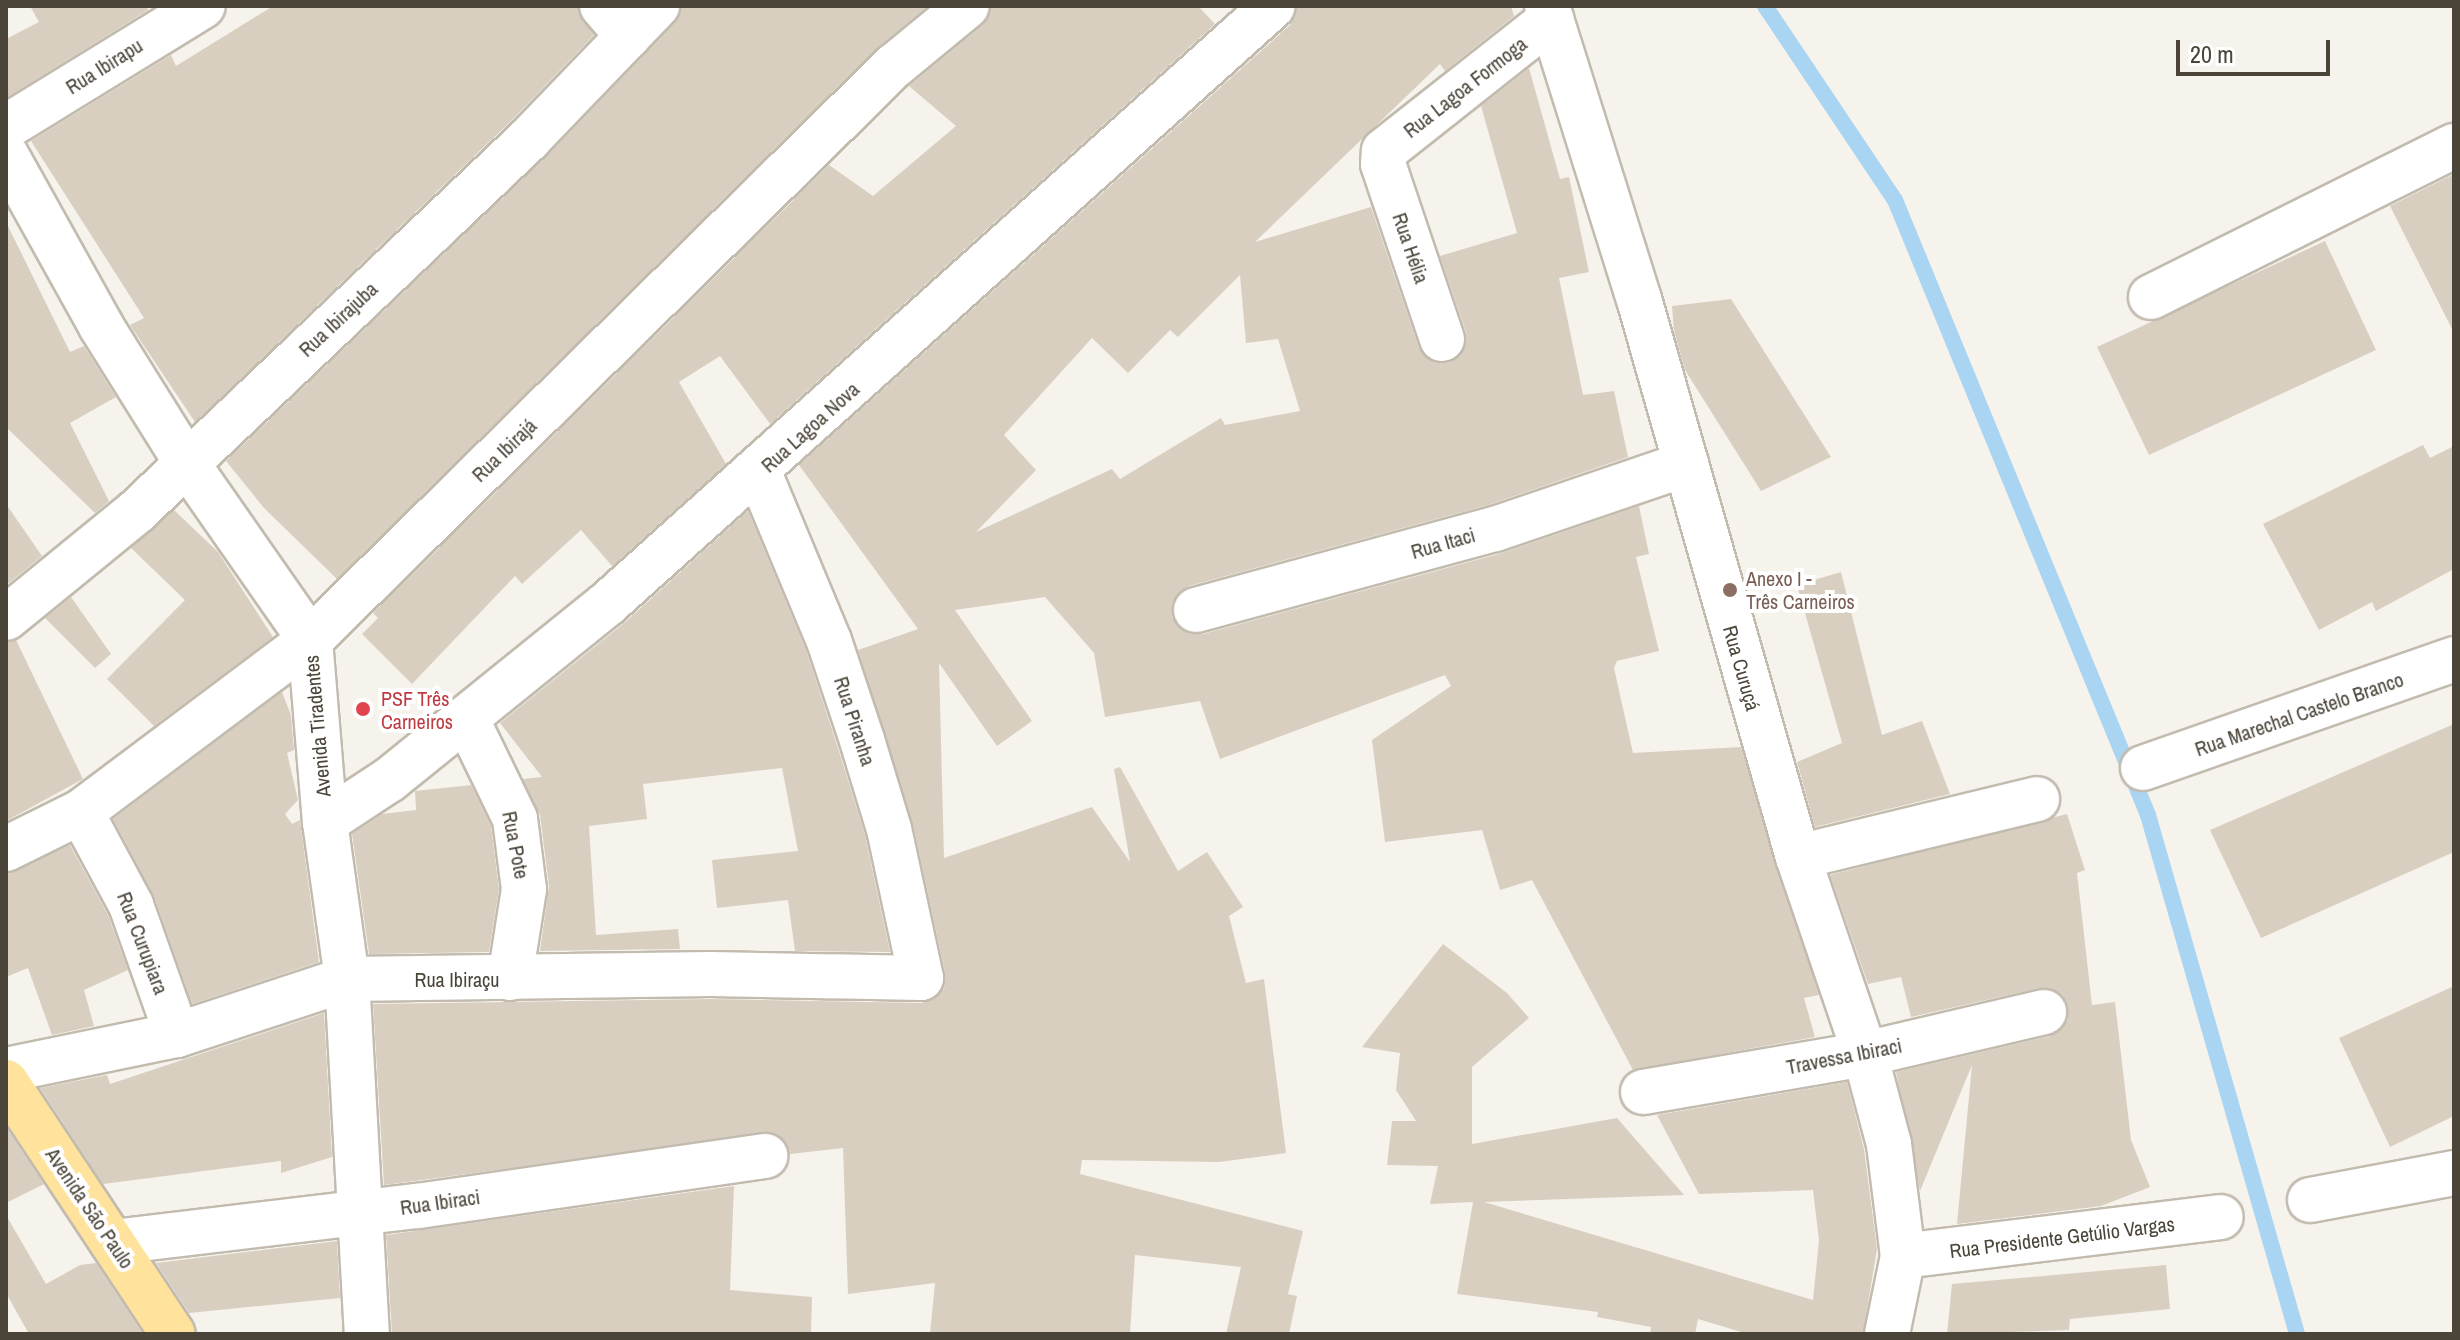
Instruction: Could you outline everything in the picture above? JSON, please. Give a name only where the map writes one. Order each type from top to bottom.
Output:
[{"type":"main road","name":"Avenida São Paulo","points":[[6,1082],[173,1334]]},
{"type":"street","name":"Rua Ibirapu","points":[[6,127],[203,6]]},
{"type":"street","name":"Rua Ibirajá","points":[[6,849],[81,812],[310,640],[894,66],[967,6]]},
{"type":"street","name":"Rua Lagoa Nova","points":[[325,822],[467,720],[759,473],[1273,6]]},
{"type":"street","name":"Rua Lagoa Formoga","points":[[1382,158],[1387,148],[1549,12]]},
{"type":"street","name":"Rua Curuçá","points":[[1549,12],[1686,464],[1798,857],[1865,1054],[1889,1144],[1903,1256],[1887,1334]]},
{"type":"street","name":"Rua Ibirajuba","points":[[6,618],[136,512],[479,187],[629,16]]},
{"type":"street","points":[[2151,297],[2454,146]]},
{"type":"street","name":"Avenida Tiradentes","points":[[6,155],[101,326],[186,462],[310,640],[325,822],[347,979],[367,1334]]},
{"type":"street","name":"Rua Hélia","points":[[1382,158],[1442,339]]},
{"type":"street","name":"Rua Itaci","points":[[1196,610],[1495,529],[1686,464]]},
{"type":"street","name":"Rua Piranha","points":[[759,473],[829,641],[862,740],[889,829],[921,978]]},
{"type":"street","name":"Rua Marechal Castelo Branco","points":[[2143,768],[2454,659]]},
{"type":"street","name":"Rua Pote","points":[[467,720],[515,819],[524,889],[510,978]]},
{"type":"street","points":[[1798,857],[2037,799]]},
{"type":"street","name":"Rua Curupiara","points":[[81,812],[131,905],[177,1035]]},
{"type":"street","name":"Rua Ibiraçu","points":[[6,1070],[177,1035],[347,979],[711,974],[921,978]]},
{"type":"street","name":"Travessa Ibiraci","points":[[1643,1092],[1865,1054],[2044,1012]]},
{"type":"street","name":"Rua Ibiraci","points":[[114,1242],[358,1213],[765,1156]]},
{"type":"street","points":[[2310,1200],[2454,1173]]},
{"type":"street","name":"Rua Presidente Getúlio Vargas","points":[[1903,1256],[2221,1217]]},
{"type":"building","points":[[30,6],[146,6],[148,10],[6,98],[6,39],[39,22]]},
{"type":"building","points":[[273,6],[578,6],[594,35],[511,121],[195,422],[130,325],[144,318],[31,141],[171,55],[176,66]]},
{"type":"building","points":[[681,6],[928,6],[877,48],[337,579],[264,508],[226,461],[546,157],[675,23]]},
{"type":"building","points":[[991,6],[1198,6],[1215,24],[770,424],[720,356],[679,382],[726,464],[612,566],[581,530],[522,584],[515,576],[412,684],[362,634],[378,618],[373,613],[829,165],[873,196],[956,126],[909,86],[983,25]]},
{"type":"building","points":[[1297,6],[1511,6],[1514,16],[1445,71],[1440,64],[1255,242],[1371,207],[1419,348],[1436,363],[1451,362],[1461,355],[1466,332],[1440,256],[1517,233],[1481,106],[1529,68],[1560,179],[1569,177],[1589,272],[1559,278],[1583,395],[1614,391],[1628,457],[1488,505],[1189,586],[1172,603],[1172,617],[1189,634],[1203,634],[1502,553],[1639,506],[1649,554],[1636,557],[1659,651],[1617,661],[1614,668],[1633,753],[1741,747],[1819,995],[1804,998],[1815,1037],[1633,1070],[1532,880],[1500,890],[1482,830],[1385,842],[1372,740],[1451,686],[1445,675],[1220,759],[1200,701],[1105,717],[1094,653],[1045,597],[955,610],[1032,721],[997,746],[939,663],[944,858],[1092,807],[1130,862],[1114,769],[1120,767],[1178,871],[1207,852],[1243,907],[1229,916],[1246,983],[1264,979],[1286,1153],[1219,1162],[1082,1160],[1080,1174],[1303,1231],[1288,1294],[1297,1296],[1289,1334],[1226,1334],[1241,1267],[1135,1255],[1130,1334],[930,1334],[935,1283],[848,1294],[843,1148],[790,1154],[774,1133],[384,1185],[373,1004],[711,999],[921,1003],[934,999],[944,988],[945,973],[913,824],[858,650],[918,629],[799,465],[1290,25]],"holes":[[[1240,275],[1246,343],[1278,339],[1300,411],[1225,425],[1221,418],[1120,479],[1112,469],[976,532],[1036,470],[1004,435],[1092,338],[1128,373],[1170,330],[1178,337]]]},
{"type":"building","points":[[2454,174],[2454,333],[2390,206]]},
{"type":"building","points":[[6,222],[70,352],[84,346],[116,397],[70,423],[109,501],[95,513],[6,427]]},
{"type":"building","points":[[2325,241],[2376,350],[2149,455],[2097,347]]},
{"type":"building","points":[[1731,299],[1831,457],[1761,491],[1685,370],[1674,331],[1672,306]]},
{"type":"building","points":[[2423,445],[2430,458],[2454,446],[2454,569],[2376,611],[2372,602],[2319,630],[2263,524]]},
{"type":"building","points":[[6,504],[42,556],[9,583],[6,580]]},
{"type":"building","points":[[174,510],[218,552],[273,637],[154,726],[107,679],[185,600],[131,548]]},
{"type":"building","points":[[748,511],[806,650],[838,748],[865,835],[890,952],[795,951],[788,900],[717,908],[712,860],[798,851],[782,768],[643,784],[647,819],[589,826],[596,935],[678,929],[680,949],[540,951],[549,886],[540,815],[523,779],[542,777],[500,723],[623,624]]},
{"type":"building","points":[[1841,572],[1882,735],[1922,721],[1950,794],[1815,827],[1797,762],[1842,743],[1797,585]]},
{"type":"building","points":[[71,597],[111,654],[95,668],[45,618]]},
{"type":"building","points":[[16,640],[83,779],[6,821],[6,642]]},
{"type":"building","points":[[282,692],[291,715],[294,750],[287,753],[298,800],[285,814],[292,824],[300,820],[319,962],[192,1004],[154,896],[113,819]]},
{"type":"building","points":[[2454,724],[2454,852],[2261,938],[2210,830]]},
{"type":"building","points":[[471,785],[491,826],[499,889],[489,952],[369,954],[352,834],[382,814],[416,810],[415,791]]},
{"type":"building","points":[[2067,814],[2085,870],[2077,873],[2092,1005],[2115,1002],[2131,1140],[2150,1187],[2101,1206],[1957,1224],[1972,1065],[1920,1191],[1896,1072],[2050,1036],[2068,1020],[2068,1006],[2062,994],[2039,988],[1911,1017],[1901,977],[1868,984],[1830,875]]},
{"type":"building","points":[[70,845],[108,915],[128,970],[84,990],[94,1026],[52,1035],[28,968],[6,977],[6,874]]},
{"type":"building","points":[[1443,944],[1507,993],[1529,1018],[1472,1067],[1472,1144],[1617,1118],[1684,1195],[1484,1202],[1813,1300],[1819,1240],[1813,1190],[1699,1194],[1657,1115],[1847,1082],[1864,1149],[1877,1249],[1863,1334],[1748,1334],[1698,1319],[1695,1334],[1650,1334],[1651,1327],[1597,1317],[1598,1312],[1457,1294],[1473,1202],[1430,1204],[1438,1166],[1387,1165],[1392,1121],[1416,1121],[1396,1090],[1400,1053],[1362,1047]]},
{"type":"building","points":[[2454,986],[2454,1116],[2390,1147],[2339,1038]]},
{"type":"building","points":[[324,1013],[332,1157],[281,1173],[281,1161],[103,1184],[40,1088],[107,1075],[110,1084]]},
{"type":"building","points":[[6,1127],[44,1184],[6,1203]]},
{"type":"building","points":[[734,1186],[730,1290],[812,1297],[811,1334],[392,1334],[386,1235]]},
{"type":"building","points":[[6,1215],[46,1284],[80,1265],[96,1263],[143,1334],[29,1334],[6,1293]]},
{"type":"building","points":[[337,1241],[340,1298],[189,1313],[156,1263]]},
{"type":"building","points":[[2166,1265],[2170,1309],[2070,1319],[2069,1330],[1947,1334],[1952,1284]]},
{"type":"waterway","points":[[1765,6],[1895,200],[2148,815],[2297,1334]]},
{"type":"place","name":"Anexo I - Três Carneiros","points":[[1730,590]]},
{"type":"place","name":"PSF Três Carneiros","points":[[363,709]]}]
